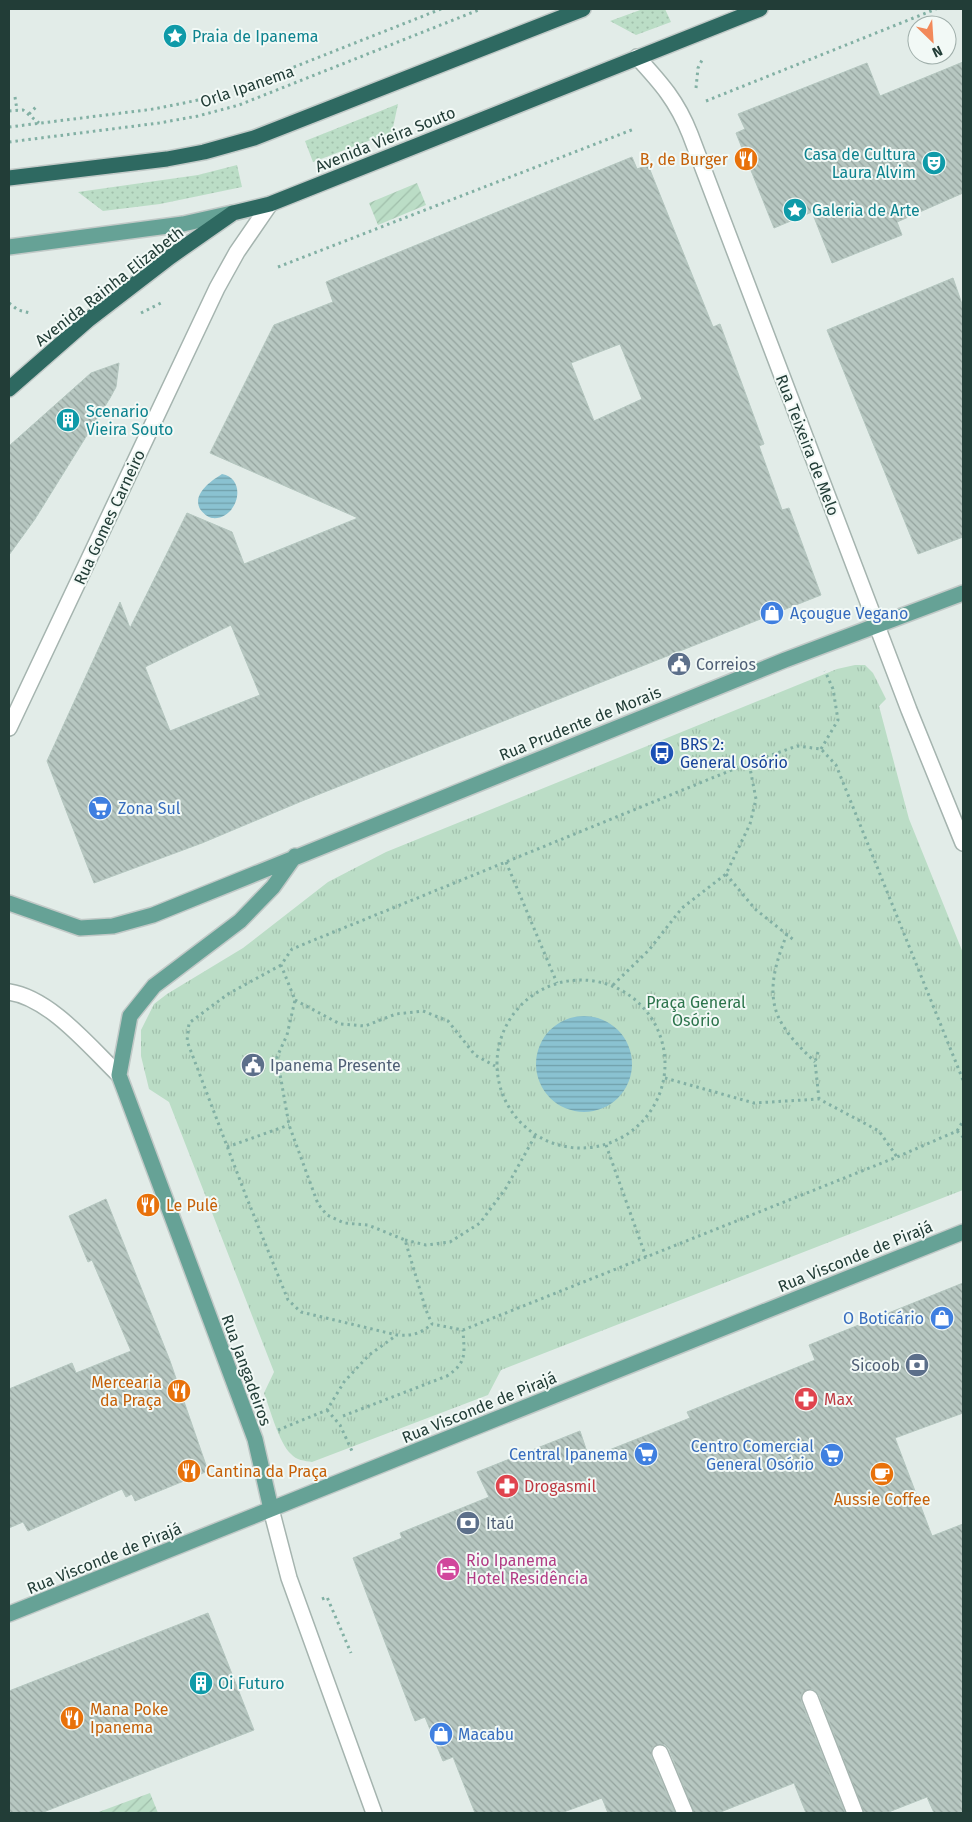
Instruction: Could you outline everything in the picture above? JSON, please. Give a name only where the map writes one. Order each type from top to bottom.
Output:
[{"type":"highway","points":[[9,178],[167,159],[204,152],[254,138],[583,9]]},
{"type":"highway","name":"Avenida Vieira Souto","points":[[233,213],[270,204],[760,9]]},
{"type":"highway","name":"Avenida Rainha Elizabeth","points":[[9,389],[88,320],[170,257],[233,213]]},
{"type":"main road","name":"Avenida Vieira Souto","points":[[9,246],[183,224],[233,213]]},
{"type":"main road","name":"Rua Prudente de Morais","points":[[9,904],[80,928],[113,926],[153,915],[295,856],[815,648],[963,593]]},
{"type":"main road","points":[[119,1076],[130,1016],[154,986],[240,921],[273,887],[295,856]]},
{"type":"main road","name":"Rua Jangadeiros","points":[[119,1076],[254,1439],[271,1509]]},
{"type":"main road","name":"Rua Visconde de Pirajá","points":[[9,1614],[963,1232]]},
{"type":"street","name":"Rua Teixeira de Melo","points":[[637,57],[662,83],[681,111],[909,710],[963,844]]},
{"type":"street","name":"Rua Gomes Carneiro","points":[[9,728],[217,288],[237,252],[270,204]]},
{"type":"street","name":"Rua Jangadeiros","points":[[9,992],[30,998],[48,1008],[119,1076]]},
{"type":"street","name":"Rua Jangadeiros","points":[[271,1509],[289,1578],[374,1813]]},
{"type":"street","points":[[810,1698],[855,1813]]},
{"type":"street","points":[[660,1753],[685,1813]]},
{"type":"path","points":[[9,127],[154,109],[222,95],[441,9]]},
{"type":"path","name":"Orla Ipanema","points":[[9,142],[160,123],[198,116],[239,105],[481,9]]},
{"type":"path","points":[[706,101],[936,9]]},
{"type":"path","points":[[696,92],[695,80],[702,60]]},
{"type":"path","points":[[15,96],[17,110]]},
{"type":"path","points":[[29,114],[38,105]]},
{"type":"path","points":[[9,111],[23,110],[39,124]]},
{"type":"path","points":[[278,267],[634,129]]},
{"type":"path","points":[[9,303],[18,310],[30,313]]},
{"type":"path","points":[[815,648],[833,689],[838,720],[820,749]]},
{"type":"path","points":[[432,1324],[423,1332],[411,1336],[397,1335],[301,1312],[288,1300],[227,1147],[188,1041],[189,1022],[228,994],[280,965],[292,950],[749,763],[797,746],[820,749],[836,765],[963,1080]]},
{"type":"path","points":[[613,985],[649,950],[682,908],[726,874],[750,824],[756,799],[749,763]]},
{"type":"path","points":[[506,862],[557,983]]},
{"type":"path","points":[[726,874],[756,908],[795,941]]},
{"type":"path","points":[[787,934],[777,959],[772,988],[774,1007],[783,1026],[815,1062]]},
{"type":"path","points":[[280,965],[295,1000],[287,1035],[277,1057],[289,1125],[318,1204],[327,1215],[344,1222],[368,1225],[405,1240],[426,1245],[450,1242],[480,1223],[506,1188],[535,1136]]},
{"type":"path","points":[[585,980],[613,985],[637,1000],[655,1022],[665,1049],[666,1078],[656,1104],[638,1127],[614,1143],[588,1149],[560,1147],[535,1136],[514,1118],[501,1094],[495,1066],[500,1039],[512,1015],[532,995],[557,983],[585,980]]},
{"type":"path","points":[[295,1000],[340,1024],[356,1026],[365,1026],[396,1014],[423,1011],[448,1021],[475,1055],[495,1066]]},
{"type":"path","points":[[818,1052],[815,1062],[819,1100]]},
{"type":"path","points":[[666,1078],[754,1103],[819,1100],[880,1131],[897,1157]]},
{"type":"path","points":[[432,1324],[463,1330],[897,1157],[957,1131],[963,1121]]},
{"type":"path","points":[[227,1147],[289,1125]]},
{"type":"path","points":[[957,1131],[963,1137]]},
{"type":"path","points":[[606,1144],[646,1257]]},
{"type":"path","points":[[405,1240],[432,1324]]},
{"type":"path","points":[[343,1416],[447,1376],[459,1368],[464,1357],[463,1330]]},
{"type":"path","points":[[254,1439],[327,1410],[344,1382],[369,1355],[397,1335]]},
{"type":"path","points":[[327,1410],[340,1425],[360,1473]]},
{"type":"path","points":[[331,1606],[351,1653]]},
{"type":"green space","points":[[643,9],[665,9],[671,22],[636,35],[610,21]]},
{"type":"green space","points":[[398,104],[392,132],[313,162],[305,141]]},
{"type":"green space","points":[[237,165],[242,187],[160,204],[103,211],[78,192],[198,175]]},
{"type":"green space","points":[[417,183],[426,205],[378,225],[369,203]]},
{"type":"green space","name":"Praça General Osório","points":[[865,665],[873,673],[886,699],[879,706],[909,819],[963,953],[963,1190],[501,1370],[488,1395],[312,1462],[295,1458],[287,1449],[279,1434],[264,1393],[274,1372],[169,1102],[149,1089],[141,1056],[141,1030],[154,1004],[167,994],[243,948],[328,882],[386,852],[837,669]]},
{"type":"green space","points":[[150,1793],[158,1813],[96,1813]]},
{"type":"water","points":[[222,474],[230,477],[235,483],[236,499],[228,513],[221,517],[208,517],[200,509],[199,498],[204,488]]},
{"type":"water","points":[[584,1016],[602,1020],[618,1030],[628,1046],[632,1064],[628,1082],[618,1098],[602,1108],[584,1112],[566,1108],[550,1098],[540,1082],[536,1064],[540,1046],[550,1030],[566,1020]]},
{"type":"building","points":[[963,62],[963,193],[897,222],[902,235],[832,263],[812,212],[774,228],[736,133],[745,129],[738,114],[867,63],[880,96]]},
{"type":"building","points":[[632,157],[637,169],[648,165],[713,327],[720,324],[764,444],[759,446],[782,510],[789,508],[821,595],[302,801],[202,843],[94,883],[47,761],[120,602],[130,628],[187,513],[232,532],[244,564],[358,518],[210,453],[274,325],[333,302],[326,282]],"holes":[[[620,344],[642,399],[594,421],[571,363]],[[231,625],[260,695],[170,731],[145,667]]]},
{"type":"building","points":[[953,278],[963,307],[963,537],[918,554],[827,330]]},
{"type":"building","points":[[119,363],[116,387],[110,398],[35,519],[9,555],[9,446],[91,373]]},
{"type":"building","points":[[106,1199],[170,1361],[208,1471],[135,1501],[132,1494],[126,1497],[122,1489],[28,1531],[23,1522],[9,1528],[9,1389],[72,1363],[76,1373],[131,1351],[92,1260],[88,1262],[69,1216]]},
{"type":"building","points":[[963,1283],[963,1413],[895,1438],[932,1536],[963,1524],[963,1813],[934,1813],[927,1797],[886,1813],[864,1813],[819,1695],[815,1690],[811,1689],[802,1693],[801,1701],[845,1813],[806,1813],[794,1783],[718,1813],[694,1813],[669,1749],[661,1744],[653,1747],[651,1756],[675,1813],[608,1813],[602,1798],[561,1813],[475,1813],[453,1757],[443,1761],[425,1717],[415,1721],[353,1558],[402,1538],[400,1533],[489,1497],[477,1472],[580,1431],[589,1458],[690,1418],[687,1412],[815,1360],[809,1345]]},
{"type":"building","points":[[208,1613],[254,1730],[41,1813],[9,1813],[9,1691]]},
{"type":"place","name":"Praia de Ipanema","points":[[175,36]]},
{"type":"place","name":"B, de Burger","points":[[746,159]]},
{"type":"place","name":"Casa de Cultura Laura Alvim","points":[[934,163]]},
{"type":"place","name":"Galeria de Arte","points":[[795,210]]},
{"type":"place","name":"Scenario Vieira Souto","points":[[68,420]]},
{"type":"place","name":"Açougue Vegano","points":[[772,613]]},
{"type":"place","name":"Correios","points":[[679,664]]},
{"type":"place","name":"BRS 2: General Osório","points":[[662,753]]},
{"type":"place","name":"Zona Sul","points":[[100,808]]},
{"type":"place","name":"Ipanema Presente","points":[[253,1065]]},
{"type":"place","name":"Le Pulê","points":[[148,1205]]},
{"type":"place","name":"O Boticário","points":[[942,1318]]},
{"type":"place","name":"Sicoob","points":[[917,1365]]},
{"type":"place","name":"Mercearia da Praça","points":[[179,1391]]},
{"type":"place","name":"Max","points":[[806,1399]]},
{"type":"place","name":"Central Ipanema","points":[[646,1454]]},
{"type":"place","name":"Centro Comercial General Osório","points":[[832,1455]]},
{"type":"place","name":"Cantina da Praça","points":[[189,1471]]},
{"type":"place","name":"Aussie Coffee","points":[[882,1474]]},
{"type":"place","name":"Drogasmil","points":[[507,1486]]},
{"type":"place","name":"Itaú","points":[[468,1523]]},
{"type":"place","name":"Rio Ipanema Hotel Residência","points":[[448,1569]]},
{"type":"place","name":"Oi Futuro","points":[[201,1683]]},
{"type":"place","name":"Mana Poke Ipanema","points":[[72,1718]]},
{"type":"place","name":"Macabu","points":[[441,1734]]}]
